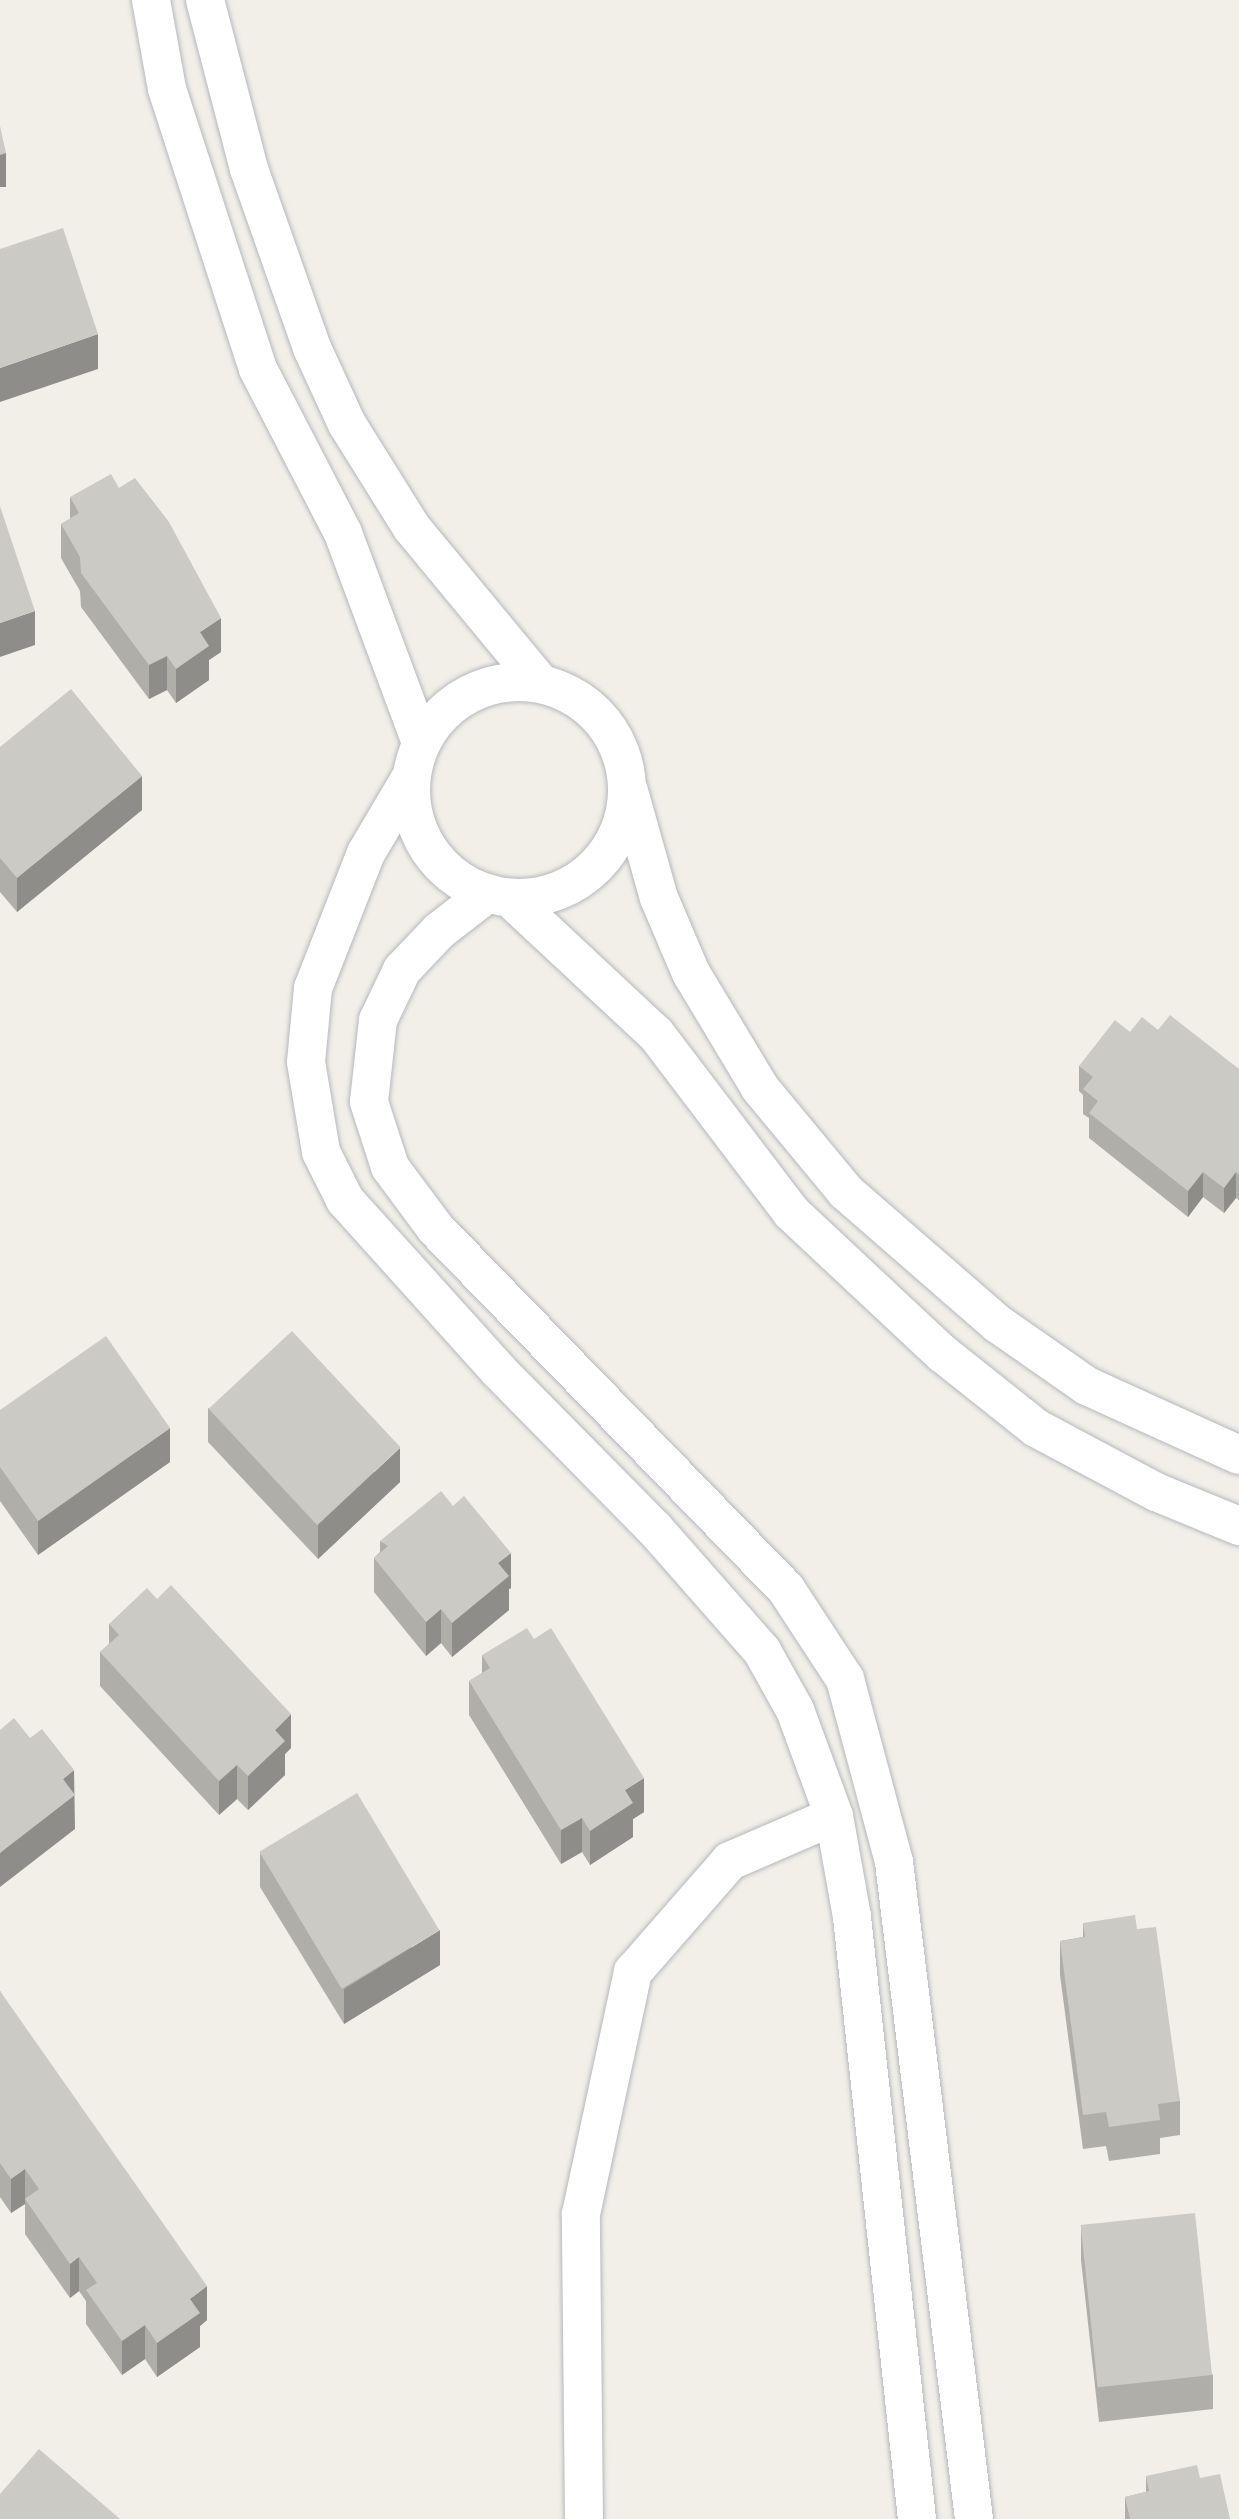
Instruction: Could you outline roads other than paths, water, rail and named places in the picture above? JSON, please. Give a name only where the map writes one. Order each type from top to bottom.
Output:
[{"type":"street","points":[[152,0],[167,89],[258,369],[343,533],[416,760],[412,812],[425,845],[446,872],[500,896],[656,1034],[791,1212],[943,1354],[1036,1428],[1156,1492],[1239,1526]]},
{"type":"street","points":[[205,0],[249,169],[312,348],[347,424],[412,528],[540,683]]},
{"type":"street","points":[[917,2519],[852,1917],[834,1816],[795,1710],[762,1651],[345,1200],[321,1152],[306,1062],[313,988],[366,853],[441,714],[469,694],[504,682],[540,683],[575,696],[603,720],[621,752],[628,788],[659,898],[691,973],[760,1087],[846,1192],[998,1324],[1087,1386],[1239,1455]]},
{"type":"street","points":[[628,788],[622,824],[605,856],[578,881],[546,896],[500,896],[439,931],[402,970],[378,1020],[369,1102],[390,1167],[436,1229],[786,1589],[845,1679],[894,1862],[974,2519]]},
{"type":"street","points":[[584,2519],[581,2214],[633,1972],[730,1861],[834,1816]]}]
